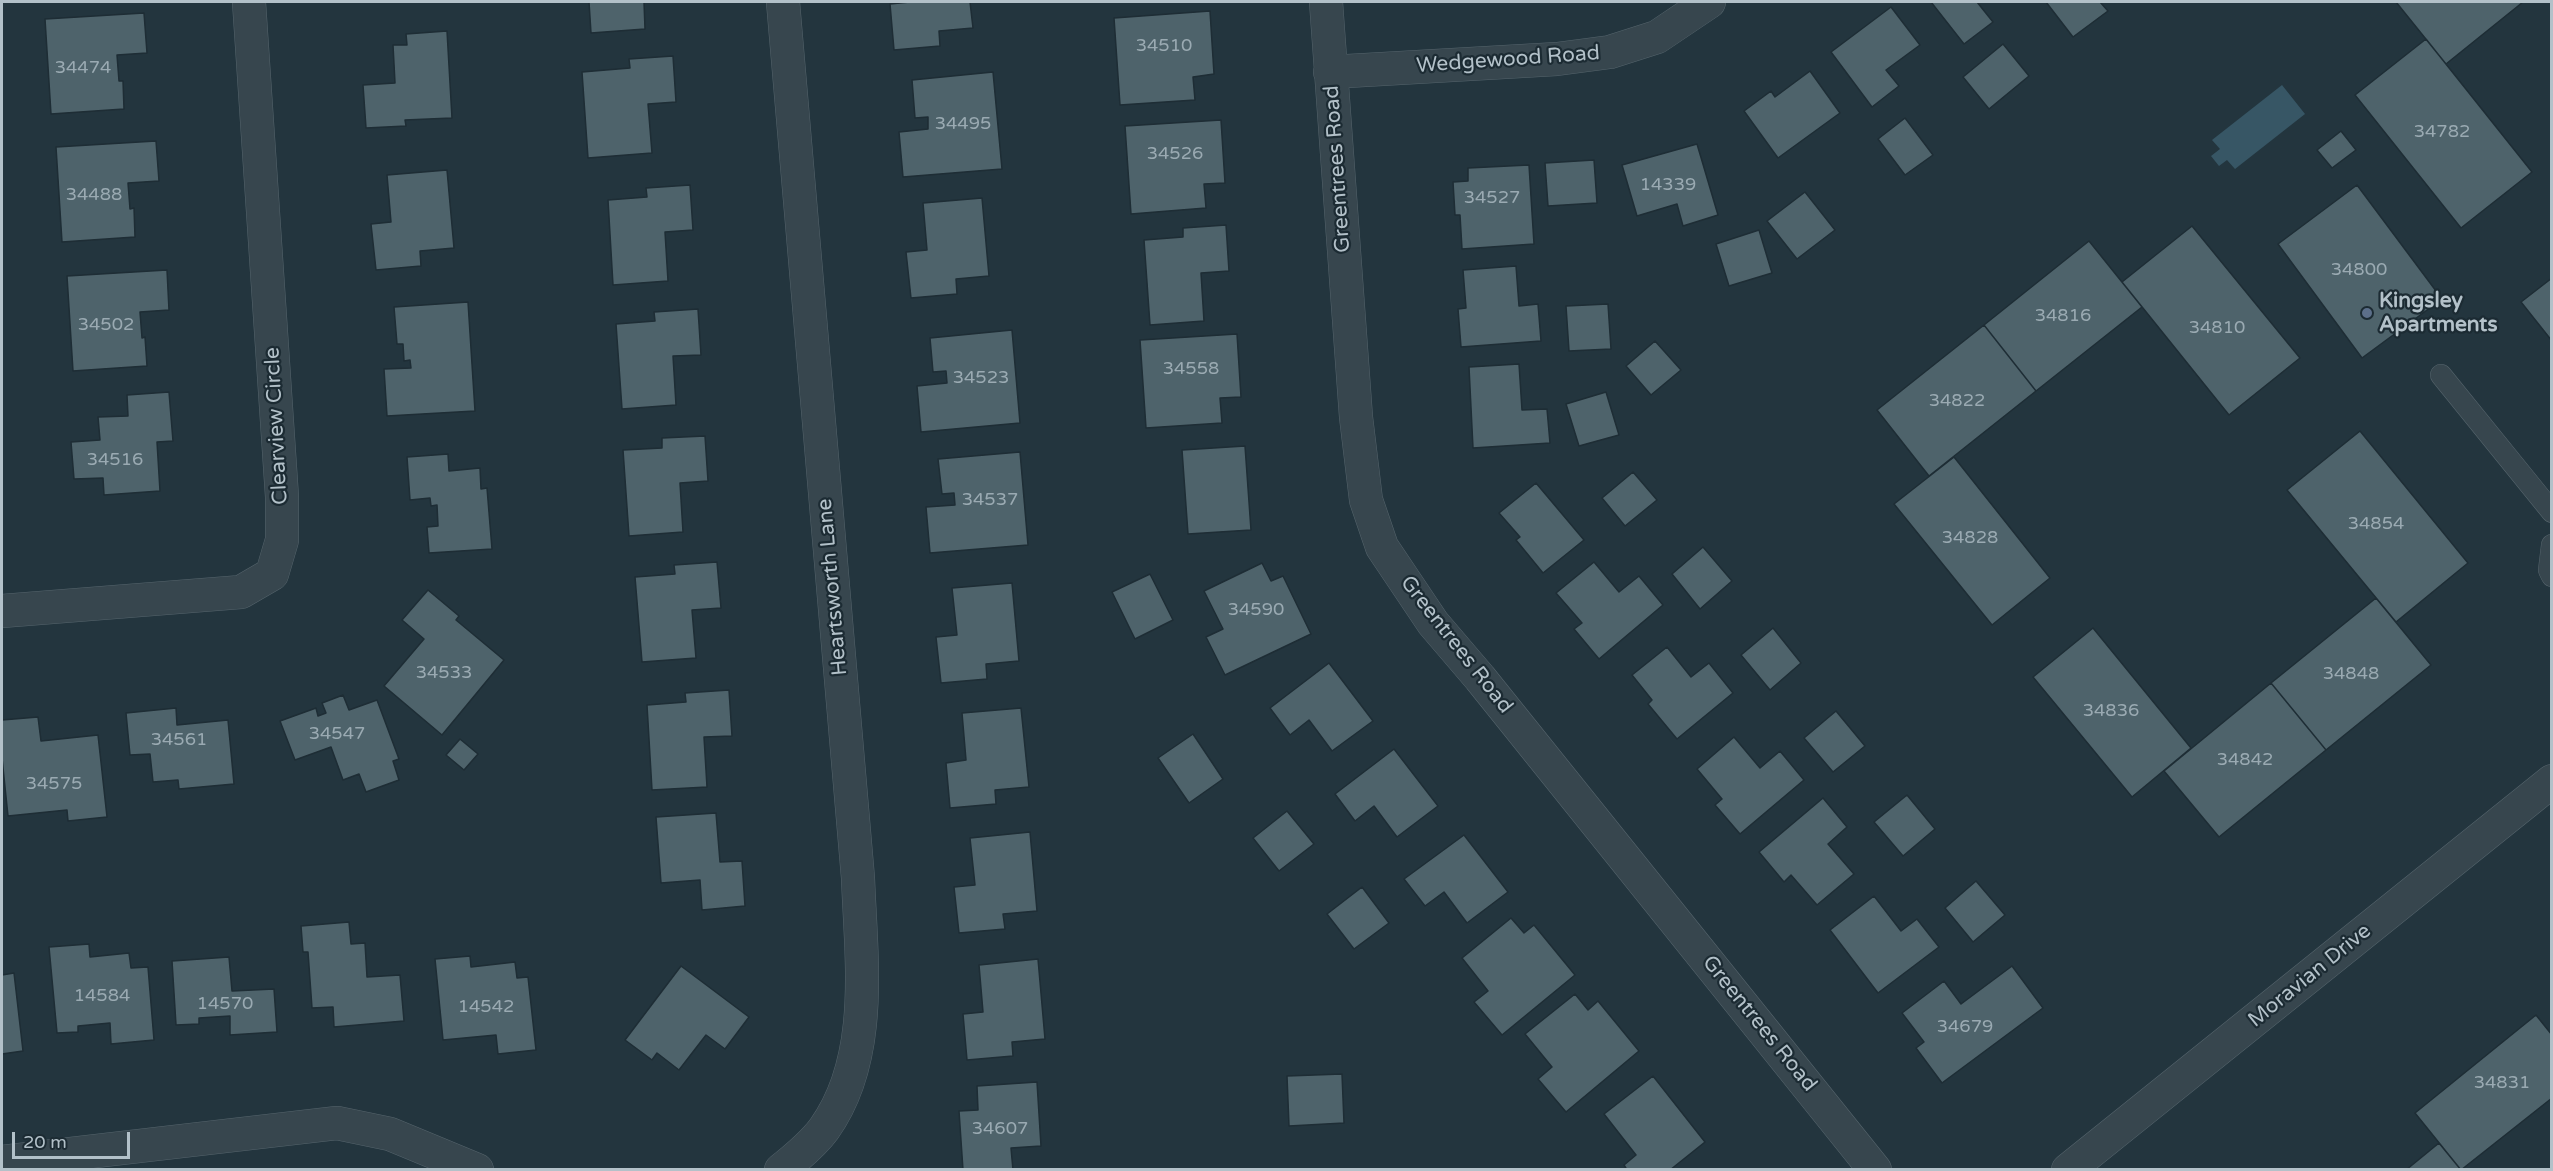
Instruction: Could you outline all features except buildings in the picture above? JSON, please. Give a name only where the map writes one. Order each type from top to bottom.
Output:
[{"type":"street","name":"Clearview Circle","points":[[2,611],[241,592],[272,574],[282,540],[282,497],[249,2]]},
{"type":"street","name":"Heartsworth Lane","points":[[783,2],[858,878],[862,988],[856,1056],[842,1095],[824,1128],[789,1163]]},
{"type":"street","name":"Greentrees Road","points":[[1326,2],[1356,417],[1366,500],[1382,547],[1433,622],[1875,1170]]},
{"type":"street","name":"Wedgewood Road","points":[[1330,72],[1557,59],[1610,52],[1657,37],[1709,2]]},
{"type":"street","name":"Moravian Drive","points":[[2068,1170],[2552,781]]},
{"type":"street","points":[[2,1162],[337,1123],[390,1134],[477,1170]]},
{"type":"lane","points":[[2441,375],[2552,512]]},
{"type":"lane","points":[[2552,545],[2549,570],[2552,576]]},
{"type":"water","points":[[2282,85],[2305,114],[2235,169],[2227,160],[2219,166],[2211,156],[2220,149],[2212,140]]},
{"type":"place","name":"Kingsley Apartments","points":[[2367,313]]}]
